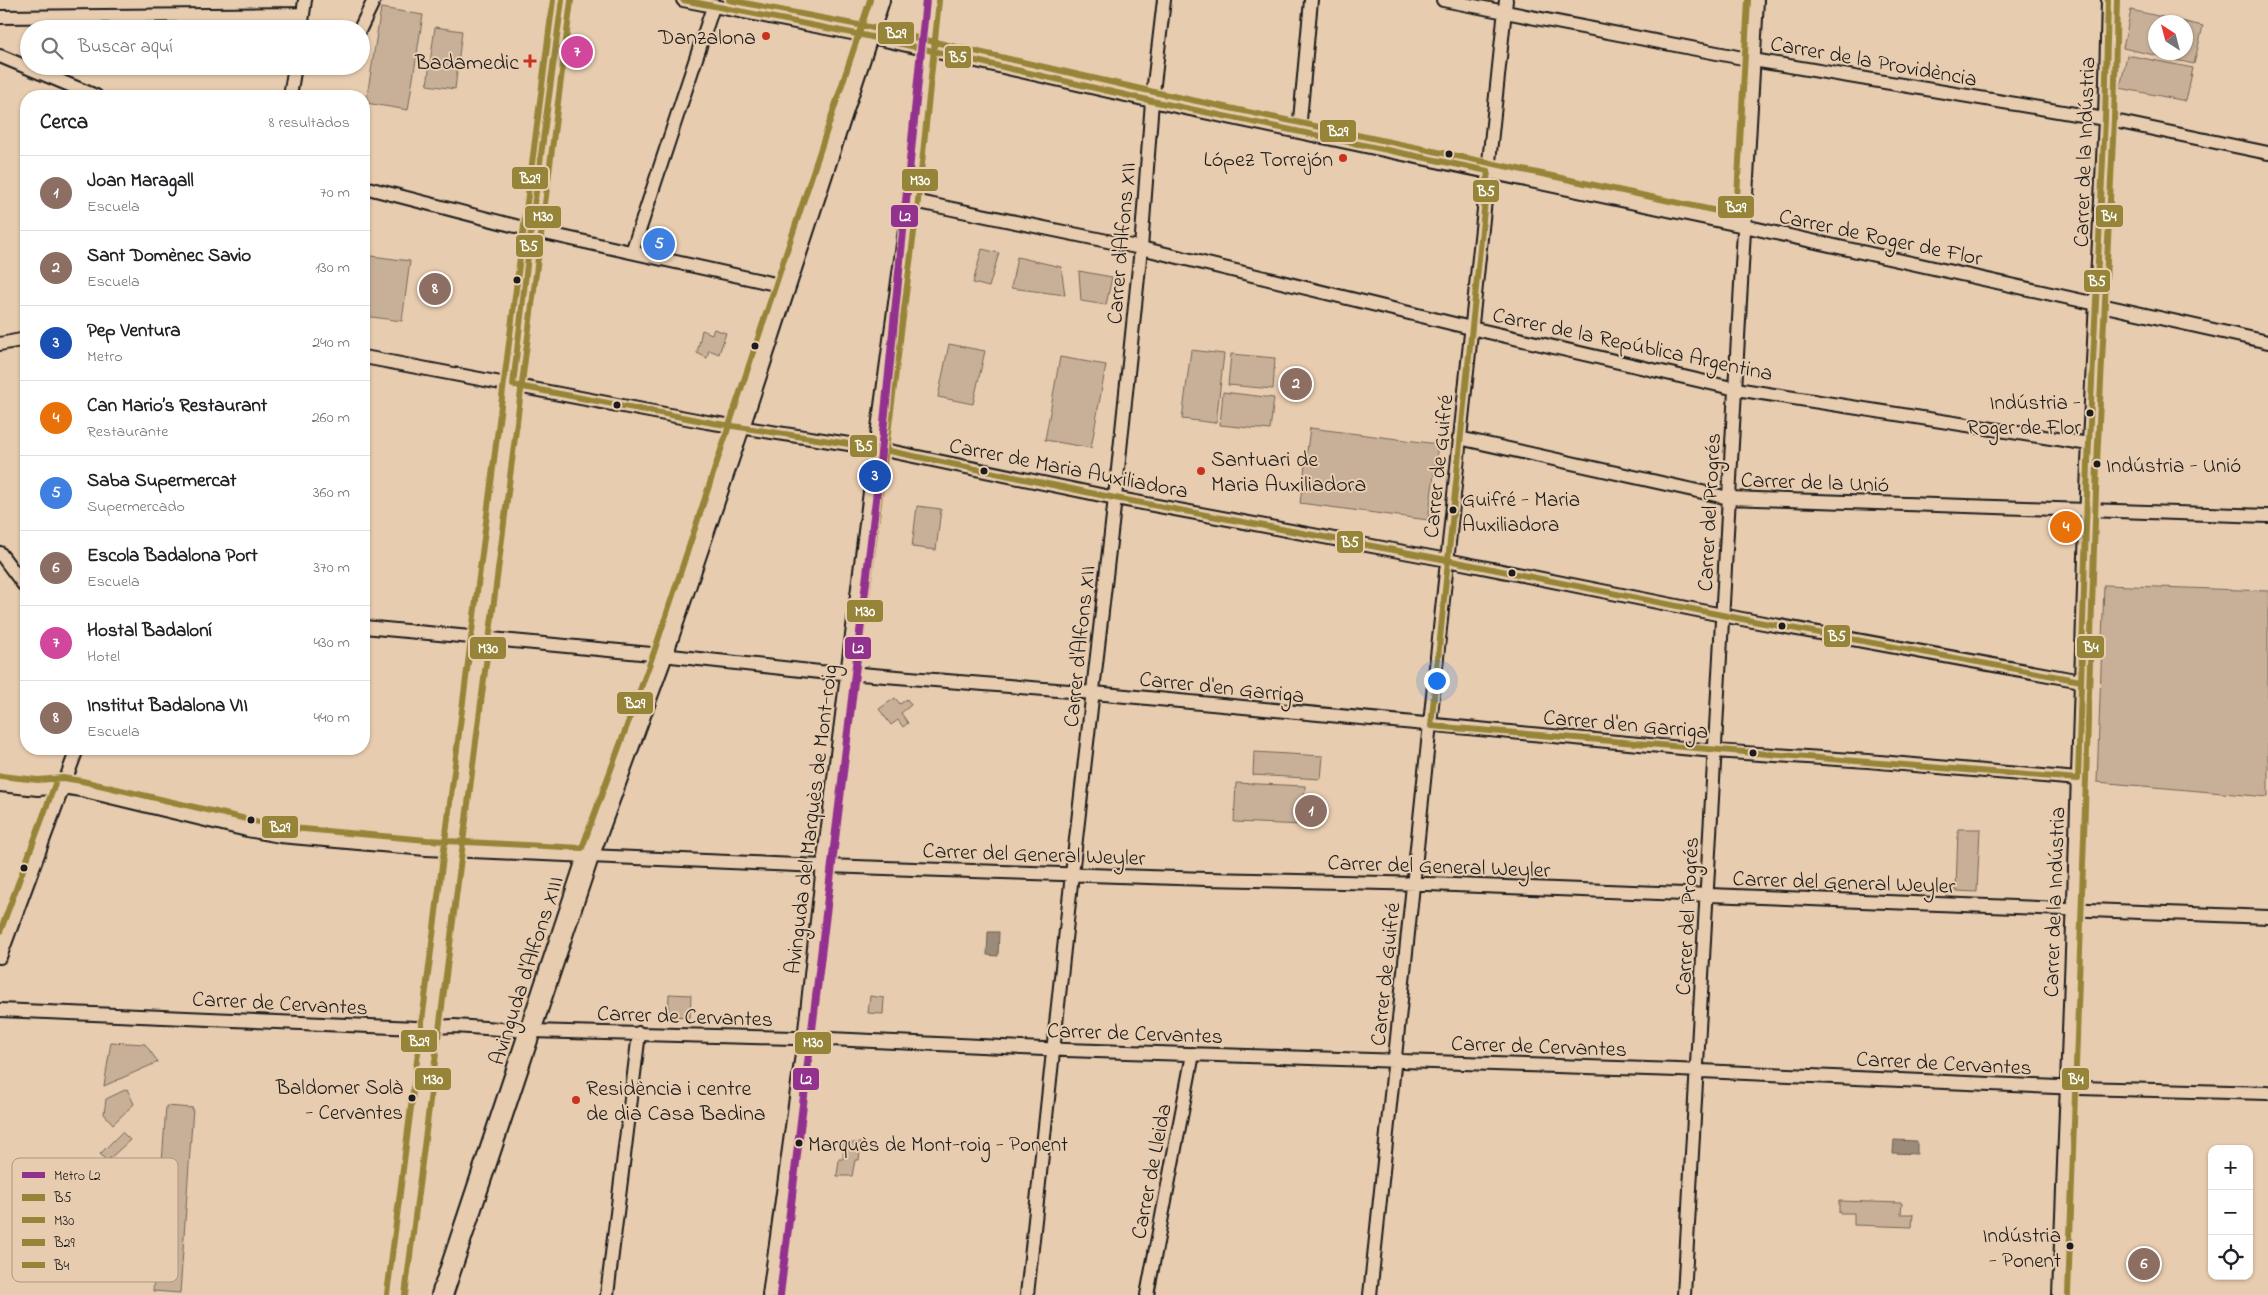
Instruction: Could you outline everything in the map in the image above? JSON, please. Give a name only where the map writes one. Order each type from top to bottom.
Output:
[{"type":"main road","points":[[396,1295],[481,638],[531,230],[562,0]]},
{"type":"main road","name":"Avinguda d'Alfons XIII","points":[[442,1295],[588,856],[662,655],[739,427],[879,0]]},
{"type":"street","points":[[302,20],[305,0]]},
{"type":"street","points":[[364,20],[374,0]]},
{"type":"street","name":"Carrer de Roger de Flor","points":[[683,0],[867,36],[1152,101],[1744,226],[2268,342]]},
{"type":"street","name":"Avinguda del Marquès de Mont-roig","points":[[769,1295],[804,1039],[823,866],[875,448],[909,200],[930,0]]},
{"type":"street","name":"Carrer d'Alfons XII","points":[[1027,1295],[1115,498],[1141,248],[1152,101],[1164,0]]},
{"type":"street","points":[[1299,131],[1311,0]]},
{"type":"street","name":"Carrer de la Providència","points":[[1443,0],[1506,6],[1753,60],[2105,120],[2268,153]]},
{"type":"street","name":"Carrer del Progrés","points":[[1684,1295],[1757,0]]},
{"type":"street","name":"Carrer de la Indústria","points":[[2059,1295],[2074,909],[2086,510],[2105,120],[2108,0]]},
{"type":"street","name":"Carrer de Guifré","points":[[1370,1295],[1506,6]]},
{"type":"street","points":[[632,252],[713,7]]},
{"type":"street","points":[[0,17],[303,14]]},
{"type":"street","points":[[0,56],[20,64]]},
{"type":"street","points":[[46,75],[82,90]]},
{"type":"street","points":[[291,90],[294,75]]},
{"type":"street","points":[[370,189],[531,230],[784,286]]},
{"type":"street","name":"Carrer de la República Argentina","points":[[909,200],[1141,248],[1471,328],[1736,389],[2089,444]]},
{"type":"street","points":[[0,344],[20,339]]},
{"type":"street","name":"Carrer de Maria Auxiliadora","points":[[370,358],[739,427],[875,448],[1115,498],[1448,560],[1722,615],[2081,681]]},
{"type":"street","name":"Carrer de la Unió","points":[[1459,438],[1729,498],[2268,516]]},
{"type":"street","points":[[0,553],[20,580]]},
{"type":"street","name":"Carrer d'en Garriga","points":[[370,628],[820,672],[848,672],[1094,693],[1431,726],[2078,780]]},
{"type":"street","points":[[0,957],[75,755]]},
{"type":"street","name":"Carrer del General Weyler","points":[[0,785],[38,789],[63,787],[280,836],[453,850],[823,866],[1206,880],[1414,884],[2268,917]]},
{"type":"street","name":"Carrer de Cervantes","points":[[0,1010],[531,1031],[639,1033],[2268,1093]]},
{"type":"street","points":[[607,1295],[639,1033]]},
{"type":"street","name":"Carrer de Lleida","points":[[1147,1295],[1193,1054]]},
{"type":"shaded area","points":[[381,8],[423,15],[408,110],[370,104],[370,90],[368,90]]},
{"type":"shaded area","points":[[2131,10],[2154,15],[2148,15],[2148,54],[2123,48]]},
{"type":"shaded area","points":[[2193,24],[2203,26],[2194,64],[2176,60],[2193,60]]},
{"type":"shaded area","points":[[435,27],[462,31],[455,89],[427,85]]},
{"type":"shaded area","points":[[2127,55],[2193,68],[2186,101],[2120,88]]},
{"type":"shaded area","points":[[982,249],[999,253],[989,287],[973,283]]},
{"type":"shaded area","points":[[370,256],[410,261],[402,321],[370,317]]},
{"type":"shaded area","points":[[1017,257],[1061,267],[1065,295],[1011,288]]},
{"type":"shaded area","points":[[1079,271],[1112,277],[1106,305],[1081,301]]},
{"type":"shaded area","points":[[714,329],[726,333],[719,354],[709,350],[707,358],[697,353],[702,330],[712,334]]},
{"type":"shaded area","points":[[949,344],[985,351],[973,404],[938,397]]},
{"type":"shaded area","points":[[1191,350],[1224,354],[1216,423],[1182,419]]},
{"type":"shaded area","points":[[1231,354],[1275,358],[1273,389],[1228,385]]},
{"type":"shaded area","points":[[1060,357],[1106,365],[1091,448],[1045,440]]},
{"type":"shaded area","points":[[1223,392],[1274,398],[1270,430],[1220,425]]},
{"type":"shaded area","points":[[1310,428],[1438,444],[1428,520],[1300,503]]},
{"type":"shaded area","points":[[917,506],[941,509],[936,550],[912,547]]},
{"type":"shaded area","points":[[2104,585],[2268,591],[2268,797],[2097,782]]},
{"type":"shaded area","points":[[895,698],[900,704],[907,699],[911,705],[901,713],[908,723],[903,727],[898,720],[891,725],[879,709]]},
{"type":"shaded area","points":[[1254,752],[1323,756],[1321,779],[1253,775]]},
{"type":"shaded area","points":[[1236,783],[1305,786],[1303,825],[1234,822]]},
{"type":"shaded area","points":[[1958,829],[1980,829],[1977,892],[1956,891]]},
{"type":"shaded area","points":[[988,932],[999,932],[998,956],[987,955]]},
{"type":"shaded area","points":[[669,994],[691,995],[690,1017],[668,1016]]},
{"type":"shaded area","points":[[870,996],[884,998],[883,1014],[868,1013]]},
{"type":"shaded area","points":[[111,1042],[145,1044],[158,1062],[104,1086]]},
{"type":"shaded area","points":[[127,1089],[134,1104],[113,1124],[104,1114],[106,1099]]},
{"type":"shaded area","points":[[166,1106],[193,1108],[180,1293],[153,1291],[154,1282],[178,1282],[178,1158],[162,1158]]},
{"type":"shaded area","points":[[122,1132],[130,1140],[110,1158],[104,1158],[100,1154]]},
{"type":"shaded area","points":[[1894,1140],[1917,1141],[1917,1154],[1893,1153]]},
{"type":"shaded area","points":[[844,1143],[861,1143],[859,1160],[855,1160],[852,1176],[837,1176],[839,1159],[843,1159]]},
{"type":"shaded area","points":[[1839,1201],[1902,1203],[1901,1214],[1913,1214],[1912,1227],[1854,1225],[1854,1213],[1839,1213]]},
{"type":"metro line","name":"L2","points":[[780,1295],[878,483],[926,0]]},
{"type":"transit line","name":"B29","points":[[387,1294],[553,0]]},
{"type":"transit line","name":"B5","points":[[562,0],[533,214],[513,385],[713,423],[875,448],[1115,498],[1447,560],[1742,619],[2081,681]]},
{"type":"transit line","name":"B5","points":[[683,0],[867,36],[1152,101],[1488,171],[1431,726],[2078,779],[2088,463],[2105,119],[2108,0]]},
{"type":"transit line","name":"B29","points":[[729,0],[869,27],[1154,92],[1736,215],[1748,0]]},
{"type":"transit line","name":"B29","points":[[1,776],[38,780],[63,778],[82,781],[281,827],[427,840],[582,848],[654,652],[870,0]]},
{"type":"transit line","name":"B4","points":[[2068,1295],[2097,463],[2114,119],[2117,0]]},
{"type":"transit line","name":"M30","points":[[405,1295],[571,1]]},
{"type":"transit line","name":"M30","points":[[778,1295],[813,1040],[832,867],[918,201],[939,1]]},
{"type":"transit line","name":"B29","points":[[0,932],[55,784]]},
{"type":"place","name":"Danzalona","points":[[766,36]]},
{"type":"place","name":"Hostal Badaloní","points":[[577,52]]},
{"type":"place","name":"Badamedic","points":[[530,61]]},
{"type":"place","name":"López Torrejón","points":[[1343,158]]},
{"type":"place","name":"Saba Supermercat","points":[[659,244]]},
{"type":"place","name":"Institut Badalona VII","points":[[435,289]]},
{"type":"place","name":"Sant Domènec Savio","points":[[1296,384]]},
{"type":"place","name":"Indústria - Roger de Flor","points":[[2090,413]]},
{"type":"place","name":"Indústria - Unió","points":[[2097,464]]},
{"type":"place","name":"Santuari de Maria Auxiliadora","points":[[1201,471]]},
{"type":"place","name":"Pep Ventura","points":[[875,476]]},
{"type":"place","name":"Guifré - Maria Auxiliadora","points":[[1453,510]]},
{"type":"place","name":"Can Mario’s Restaurant","points":[[2066,527]]},
{"type":"place","name":"Joan Maragall","points":[[1311,811]]},
{"type":"place","name":"Baldomer Solà - Cervantes","points":[[412,1098]]},
{"type":"place","name":"Residència i centre de dia Casa Badina","points":[[576,1100]]},
{"type":"place","name":"Marquès de Mont-roig - Ponent","points":[[799,1143]]},
{"type":"place","name":"Indústria - Ponent","points":[[2070,1246]]},
{"type":"place","name":"Escola Badalona Port","points":[[2144,1264]]}]
